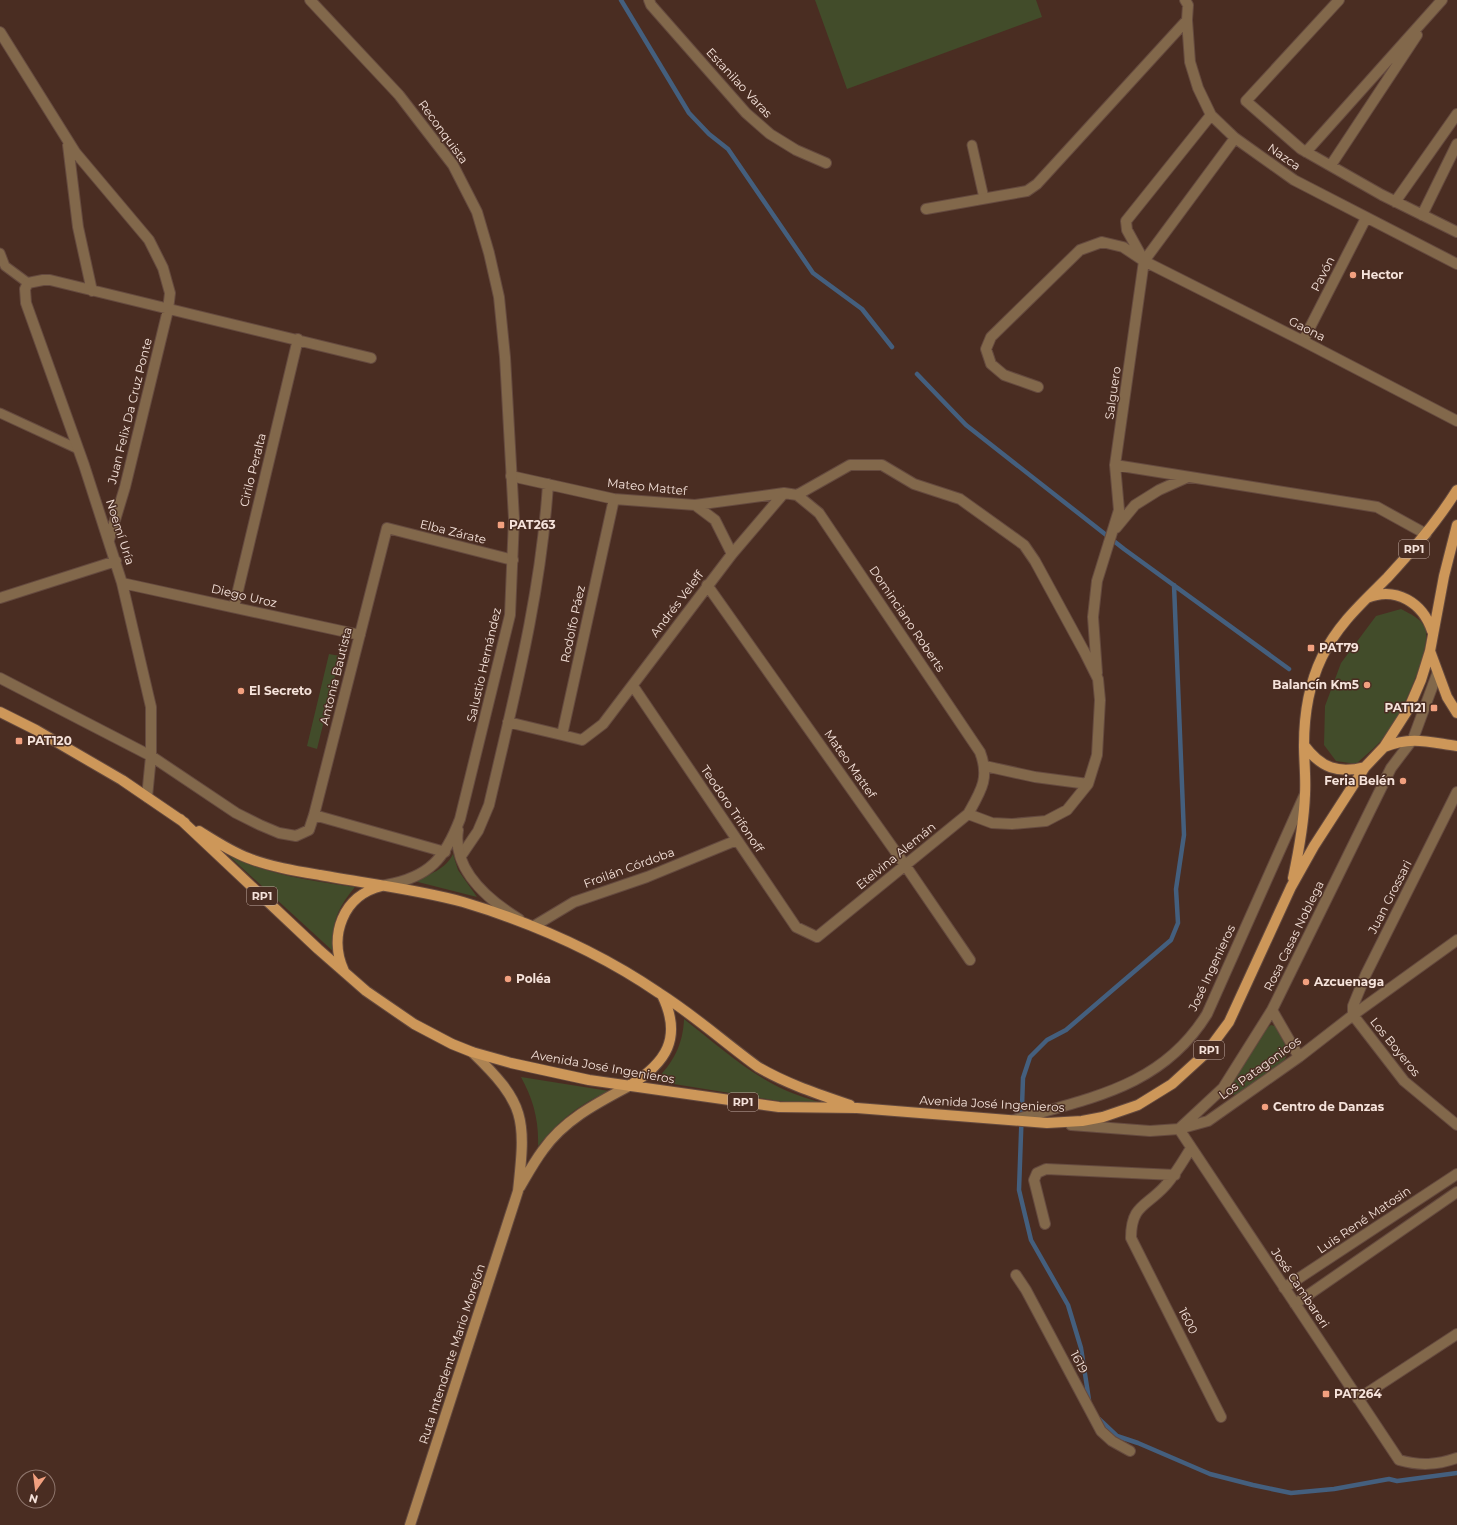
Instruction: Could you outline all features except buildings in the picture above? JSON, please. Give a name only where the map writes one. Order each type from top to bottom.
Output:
[{"type":"main road","name":"Avenida José Ingenieros","points":[[1291,887],[1303,824],[1306,792],[1304,744],[1308,700],[1322,657],[1337,630],[1362,601],[1386,578],[1426,534],[1457,490]]},
{"type":"main road","name":"Avenida José Ingenieros","points":[[344,972],[378,1000],[414,1024],[452,1044],[472,1052],[550,1072],[629,1086],[779,1107],[858,1108],[1047,1123],[1082,1121],[1122,1111],[1157,1094],[1196,1065],[1218,1039],[1229,1022],[1291,887],[1318,840],[1366,767],[1384,747],[1409,708],[1421,680],[1430,651],[1444,576],[1457,525]]},
{"type":"main road","name":"RP1","points":[[1362,601],[1376,594],[1392,594],[1407,598],[1420,607],[1428,619],[1433,634]]},
{"type":"main road","name":"Avenida José Ingenieros","points":[[1430,651],[1437,674],[1447,697],[1457,713]]},
{"type":"main road","name":"RP1","points":[[0,712],[56,741],[122,780],[180,819],[344,972]]},
{"type":"main road","name":"Avenida José Ingenieros","points":[[1384,747],[1400,741],[1413,739]]},
{"type":"main road","points":[[1413,739],[1457,746]]},
{"type":"main road","points":[[1304,744],[1313,756],[1324,765],[1338,770],[1352,770],[1366,767]]},
{"type":"main road","name":"Avenida José Ingenieros","points":[[180,819],[230,850],[258,862],[297,871],[386,886],[461,902],[534,926],[605,960],[661,994],[758,1067],[790,1084],[858,1108]]},
{"type":"main road","name":"RP1","points":[[344,972],[338,955],[337,937],[344,913],[361,895],[371,889],[386,886]]},
{"type":"main road","points":[[518,1191],[543,1150],[570,1121],[584,1111],[629,1086],[656,1067],[664,1056],[669,1042],[671,1028],[670,1014],[661,994]]},
{"type":"main road","points":[[472,1052],[497,1076],[508,1090],[520,1116],[523,1147],[518,1191]]},
{"type":"main road","name":"Ruta Intendente Mario Morejón","points":[[410,1525],[518,1191]]},
{"type":"street","name":"Reconquista","points":[[310,0],[400,95],[453,165],[477,212],[490,252],[499,297],[505,357]]},
{"type":"street","name":"Estanilao Varas","points":[[649,0],[651,5],[746,113],[770,134],[796,150],[826,163]]},
{"type":"street","points":[[1339,0],[1246,101],[1306,152],[1395,202],[1457,232]]},
{"type":"street","name":"Nazca","points":[[1188,2],[1187,20],[1190,62],[1198,88],[1211,115],[1235,138],[1294,180],[1457,264]]},
{"type":"street","points":[[1306,152],[1439,3]]},
{"type":"street","points":[[1331,165],[1439,3]]},
{"type":"street","points":[[926,209],[1027,190],[1037,184],[1187,20]]},
{"type":"street","name":"Juan Felix Da Cruz Ponte","points":[[0,32],[74,152],[149,240],[165,274],[170,293],[168,310],[125,487],[109,540]]},
{"type":"street","points":[[1395,202],[1457,114]]},
{"type":"street","points":[[1144,261],[1127,230],[1126,221],[1211,115]]},
{"type":"street","name":"Salguero","points":[[1088,784],[1097,754],[1100,700],[1093,617],[1097,581],[1119,510],[1115,465],[1144,261],[1235,138]]},
{"type":"street","points":[[68,140],[78,227],[92,291]]},
{"type":"street","points":[[1422,215],[1457,144]]},
{"type":"street","name":"Pavón","points":[[1303,341],[1366,218]]},
{"type":"street","name":"Gaona","points":[[1038,387],[1004,374],[991,364],[986,349],[991,337],[1080,250],[1102,242],[1123,247],[1144,261],[1303,341],[1457,422]]},
{"type":"street","points":[[28,283],[50,280],[168,310],[298,339],[371,358]]},
{"type":"street","name":"Noemí Uría","points":[[28,283],[25,288],[26,303],[116,561],[151,707],[151,756],[147,797]]},
{"type":"street","name":"Cirilo Peralta","points":[[234,607],[298,339]]},
{"type":"street","name":"Salustio Hernández","points":[[386,886],[409,879],[423,872],[434,864],[445,852],[452,841],[460,819],[510,615],[513,560],[512,476],[505,357]]},
{"type":"street","points":[[695,505],[784,493],[797,494],[850,465],[882,464],[914,484],[960,499],[1024,545],[1035,561],[1098,679]]},
{"type":"street","points":[[1115,465],[1377,507],[1426,534]]},
{"type":"street","name":"Mateo Mattef","points":[[512,476],[614,499],[695,505],[715,520],[732,554]]},
{"type":"street","points":[[1114,530],[1135,505],[1159,490],[1188,477]]},
{"type":"street","points":[[461,856],[478,831],[489,805],[528,641],[538,583],[548,484]]},
{"type":"street","name":"Andrés Veleff","points":[[562,734],[582,740],[603,724],[633,686],[707,585],[784,493]]},
{"type":"street","name":"Dominciano Roberts","points":[[797,494],[820,513],[980,752],[985,766]]},
{"type":"street","name":"Rodolfo Páez","points":[[562,734],[614,499]]},
{"type":"street","name":"Elba Zárate","points":[[387,528],[513,560]]},
{"type":"street","name":"Antonia Bautista","points":[[151,756],[236,813],[260,825],[279,833],[296,836],[308,830],[314,815],[387,528]]},
{"type":"street","points":[[0,598],[116,561]]},
{"type":"street","name":"Diego Uroz","points":[[122,583],[360,636]]},
{"type":"street","name":"Mateo Mattef","points":[[707,585],[905,865],[970,960]]},
{"type":"street","points":[[1413,739],[1437,674]]},
{"type":"street","points":[[0,678],[151,756]]},
{"type":"street","name":"Teodoro Trifonoff","points":[[633,686],[796,927],[817,937]]},
{"type":"street","points":[[508,722],[562,734]]},
{"type":"street","name":"Rosa Casas Noblega","points":[[1179,1130],[1222,1088],[1272,1010],[1391,768],[1413,739]]},
{"type":"street","points":[[985,766],[1035,777],[1088,784]]},
{"type":"street","name":"Etelvina Alemán","points":[[817,937],[968,814],[983,787],[985,766]]},
{"type":"street","points":[[968,814],[992,823],[1012,824],[1046,821],[1067,810],[1088,784]]},
{"type":"street","name":"José Ingenieros","points":[[1014,1120],[1097,1096],[1129,1083],[1154,1069],[1186,1044],[1207,1014],[1306,792]]},
{"type":"street","name":"Juan Grossari","points":[[1353,1015],[1355,1000],[1366,974],[1457,792]]},
{"type":"street","points":[[314,815],[445,852]]},
{"type":"street","points":[[460,819],[457,835],[461,856],[470,875],[489,897],[513,915],[534,926]]},
{"type":"street","name":"Froilán Córdoba","points":[[534,926],[574,902],[648,878],[737,840]]},
{"type":"street","name":"Los Patagonicos","points":[[1047,1123],[1150,1131],[1179,1130],[1208,1122],[1300,1057],[1353,1015],[1457,940]]},
{"type":"street","points":[[1272,1010],[1300,1057]]},
{"type":"street","name":"Los Boyeros","points":[[1353,1015],[1404,1081],[1457,1125]]},
{"type":"street","name":"José Cambareri","points":[[1179,1130],[1399,1460],[1416,1465],[1442,1463],[1457,1458]]},
{"type":"street","points":[[1046,1224],[1034,1180],[1037,1173],[1046,1168],[1175,1175],[1191,1148]]},
{"type":"street","name":"Luis René Matosin","points":[[1284,1288],[1457,1174]]},
{"type":"street","name":"1600","points":[[1175,1175],[1136,1212],[1131,1225],[1131,1238],[1221,1417]]},
{"type":"street","points":[[1295,1304],[1457,1192]]},
{"type":"street","name":"1619","points":[[1016,1275],[1026,1290],[1100,1431],[1112,1441],[1130,1451]]},
{"type":"street","points":[[1358,1399],[1457,1334]]},
{"type":"lane","points":[[972,145],[984,198]]},
{"type":"lane","points":[[0,253],[5,266],[28,283]]},
{"type":"lane","points":[[0,413],[78,449]]},
{"type":"green space","points":[[815,0],[1036,0],[1042,17],[847,89]]},
{"type":"green space","points":[[1401,609],[1421,622],[1425,628],[1426,637],[1420,664],[1408,696],[1389,731],[1382,740],[1356,764],[1336,761],[1324,745],[1325,706],[1341,663],[1376,616]]},
{"type":"green space","points":[[329,654],[340,656],[317,749],[307,746]]},
{"type":"green space","points":[[453,854],[458,870],[477,897],[414,881],[442,868]]},
{"type":"green space","points":[[228,855],[259,868],[274,872],[306,880],[355,887],[339,910],[336,917],[333,934],[335,953]]},
{"type":"green space","points":[[684,1019],[737,1061],[771,1083],[795,1094],[838,1107],[792,1103],[655,1081],[676,1053],[682,1037]]},
{"type":"green space","points":[[1271,1025],[1275,1026],[1285,1044],[1287,1054],[1285,1058],[1282,1063],[1238,1094],[1232,1095],[1229,1092],[1229,1088],[1266,1029]]},
{"type":"green space","points":[[521,1077],[609,1091],[598,1096],[570,1114],[554,1128],[538,1146],[534,1110],[529,1093]]},
{"type":"waterway","points":[[621,0],[689,113],[709,134],[728,149],[813,273],[862,309],[892,347]]},
{"type":"waterway","points":[[917,374],[966,425],[1124,549],[1289,669]]},
{"type":"waterway","points":[[1089,1400],[1081,1348],[1068,1305],[1031,1240],[1019,1190],[1023,1078],[1030,1057],[1047,1040],[1066,1030],[1171,940],[1178,923],[1176,889],[1184,835],[1174,585]]},
{"type":"waterway","points":[[1099,1419],[1117,1436],[1138,1443],[1210,1474],[1291,1493],[1334,1489],[1389,1479],[1397,1481],[1457,1473]]},
{"type":"place","name":"Hector","points":[[1353,275]]},
{"type":"place","name":"PAT263","points":[[501,525]]},
{"type":"place","name":"PAT79","points":[[1311,648]]},
{"type":"place","name":"Balancín Km5","points":[[1367,685]]},
{"type":"place","name":"El Secreto","points":[[241,691]]},
{"type":"place","name":"PAT121","points":[[1434,708]]},
{"type":"place","name":"PAT120","points":[[19,741]]},
{"type":"place","name":"Feria Belén","points":[[1403,781]]},
{"type":"place","name":"Poléa","points":[[508,979]]},
{"type":"place","name":"Azcuenaga","points":[[1306,982]]},
{"type":"place","name":"Centro de Danzas","points":[[1265,1107]]},
{"type":"place","name":"PAT264","points":[[1326,1394]]}]
